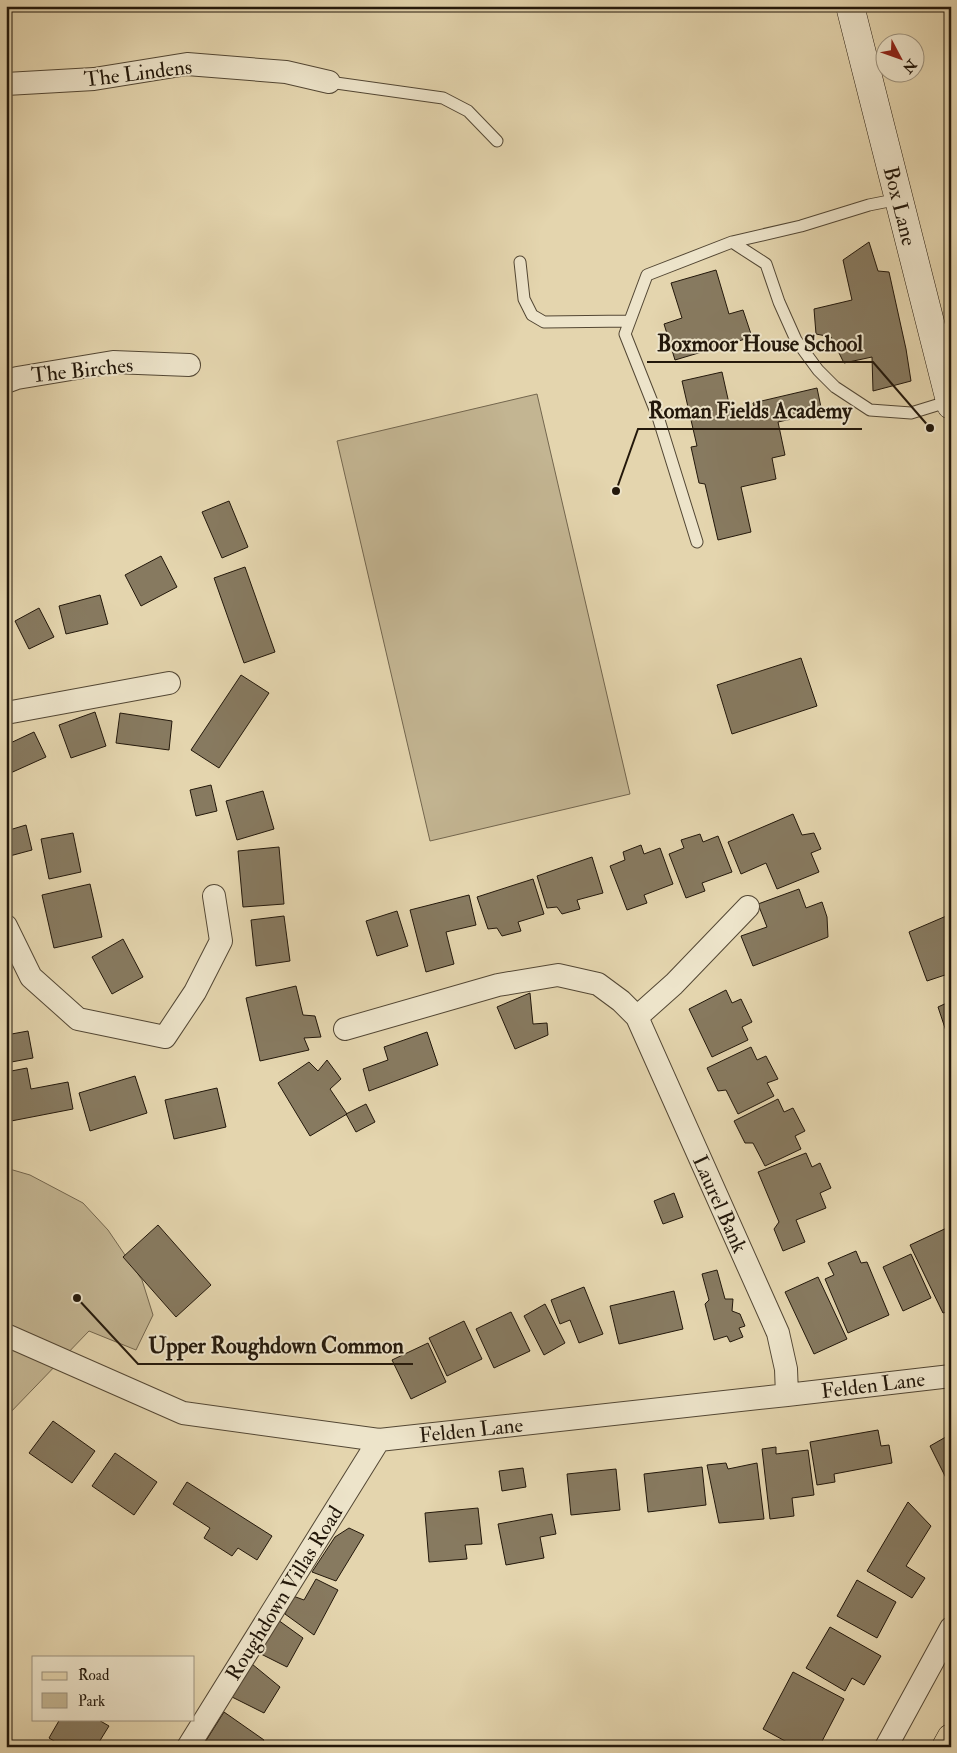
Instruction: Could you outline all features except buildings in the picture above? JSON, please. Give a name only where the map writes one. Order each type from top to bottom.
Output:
[{"type":"main road","name":"Box Lane","points":[[850,6],[950,403]]},
{"type":"main road","points":[[946,1747],[951,1738]]},
{"type":"street","name":"The Lindens","points":[[6,84],[94,79],[188,64],[286,72],[328,82]]},
{"type":"street","name":"The Birches","points":[[6,382],[17,378],[113,362],[189,365]]},
{"type":"street","points":[[6,713],[170,683]]},
{"type":"street","points":[[6,926],[31,977],[78,1019],[165,1037],[195,992],[222,941],[214,896]]},
{"type":"street","points":[[637,1017],[674,984],[748,908]]},
{"type":"street","name":"Laurel Bank","points":[[344,1029],[498,985],[558,975],[598,984],[621,1001],[637,1017],[778,1333],[786,1370],[787,1395]]},
{"type":"street","name":"Felden Lane","points":[[6,1335],[183,1413],[379,1440],[951,1376]]},
{"type":"street","name":"Roughdown Villas Road","points":[[188,1747],[379,1440]]},
{"type":"street","points":[[886,1747],[951,1628]]},
{"type":"lane","points":[[328,82],[444,98],[468,111],[497,140]]},
{"type":"lane","points":[[697,542],[658,417],[625,334],[647,275],[732,242],[801,226],[869,205],[899,199]]},
{"type":"lane","points":[[732,242],[766,264],[779,302],[796,340],[818,370],[835,387],[870,410],[911,413],[950,403]]},
{"type":"lane","points":[[520,262],[524,299],[532,315],[544,322],[630,321]]},
{"type":"green space","points":[[537,394],[630,794],[430,841],[337,441]]},
{"type":"green space","points":[[6,1168],[30,1175],[83,1203],[108,1230],[142,1280],[153,1315],[136,1350],[89,1331],[6,1417]]},
{"type":"place","name":"Boxmoor House School","points":[[930,428]]},
{"type":"place","name":"Roman Fields Academy","points":[[616,491]]},
{"type":"place","name":"Upper Roughdown Common","points":[[77,1298]]}]
